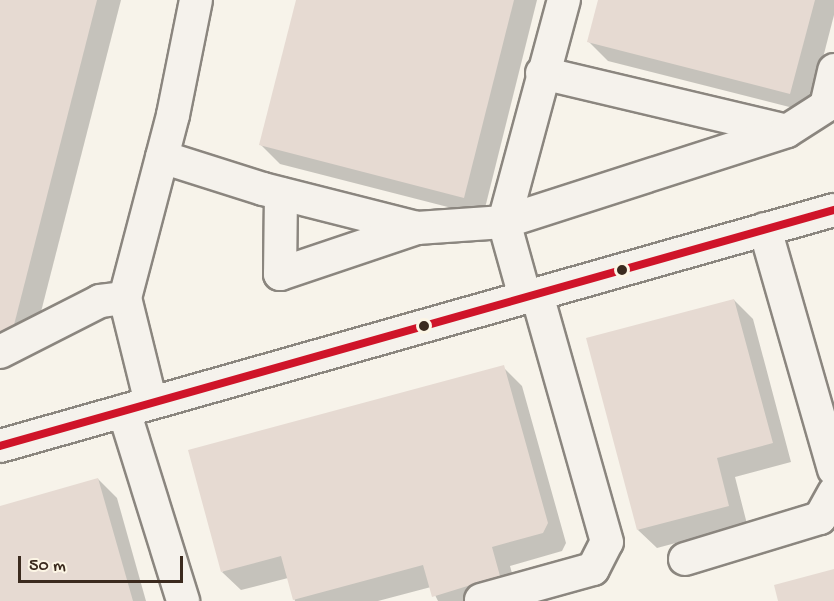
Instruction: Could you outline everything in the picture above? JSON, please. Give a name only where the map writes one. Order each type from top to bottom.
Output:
[{"type":"street","points":[[183,601],[137,407],[124,298],[162,157],[196,0]]},
{"type":"street","points":[[481,600],[592,569],[607,542],[531,295],[504,222],[542,73],[564,0]]},
{"type":"street","points":[[281,194],[280,274],[417,228],[504,222],[787,131],[830,104],[834,70]]},
{"type":"street","points":[[542,73],[787,131]]},
{"type":"street","points":[[162,157],[281,194],[417,228]]},
{"type":"street","points":[[0,446],[834,210]]},
{"type":"street","points":[[765,229],[834,469]]},
{"type":"street","points":[[0,352],[100,301],[124,298]]},
{"type":"street","points":[[685,559],[820,518],[834,494]]},
{"type":"building","points":[[0,0],[97,0],[14,325],[0,332]]},
{"type":"building","points":[[296,0],[514,0],[464,198],[259,145]]},
{"type":"building","points":[[598,0],[815,0],[790,94],[587,42]]},
{"type":"building","points":[[734,299],[773,443],[717,458],[729,506],[637,530],[586,338]]},
{"type":"building","points":[[504,365],[548,523],[543,533],[492,547],[500,576],[432,597],[423,565],[293,600],[281,556],[221,572],[188,450]]},
{"type":"building","points":[[98,478],[133,601],[0,601],[0,506]]},
{"type":"building","points":[[834,569],[834,601],[778,601],[774,585]]},
{"type":"transit line","points":[[0,446],[834,210]]}]
